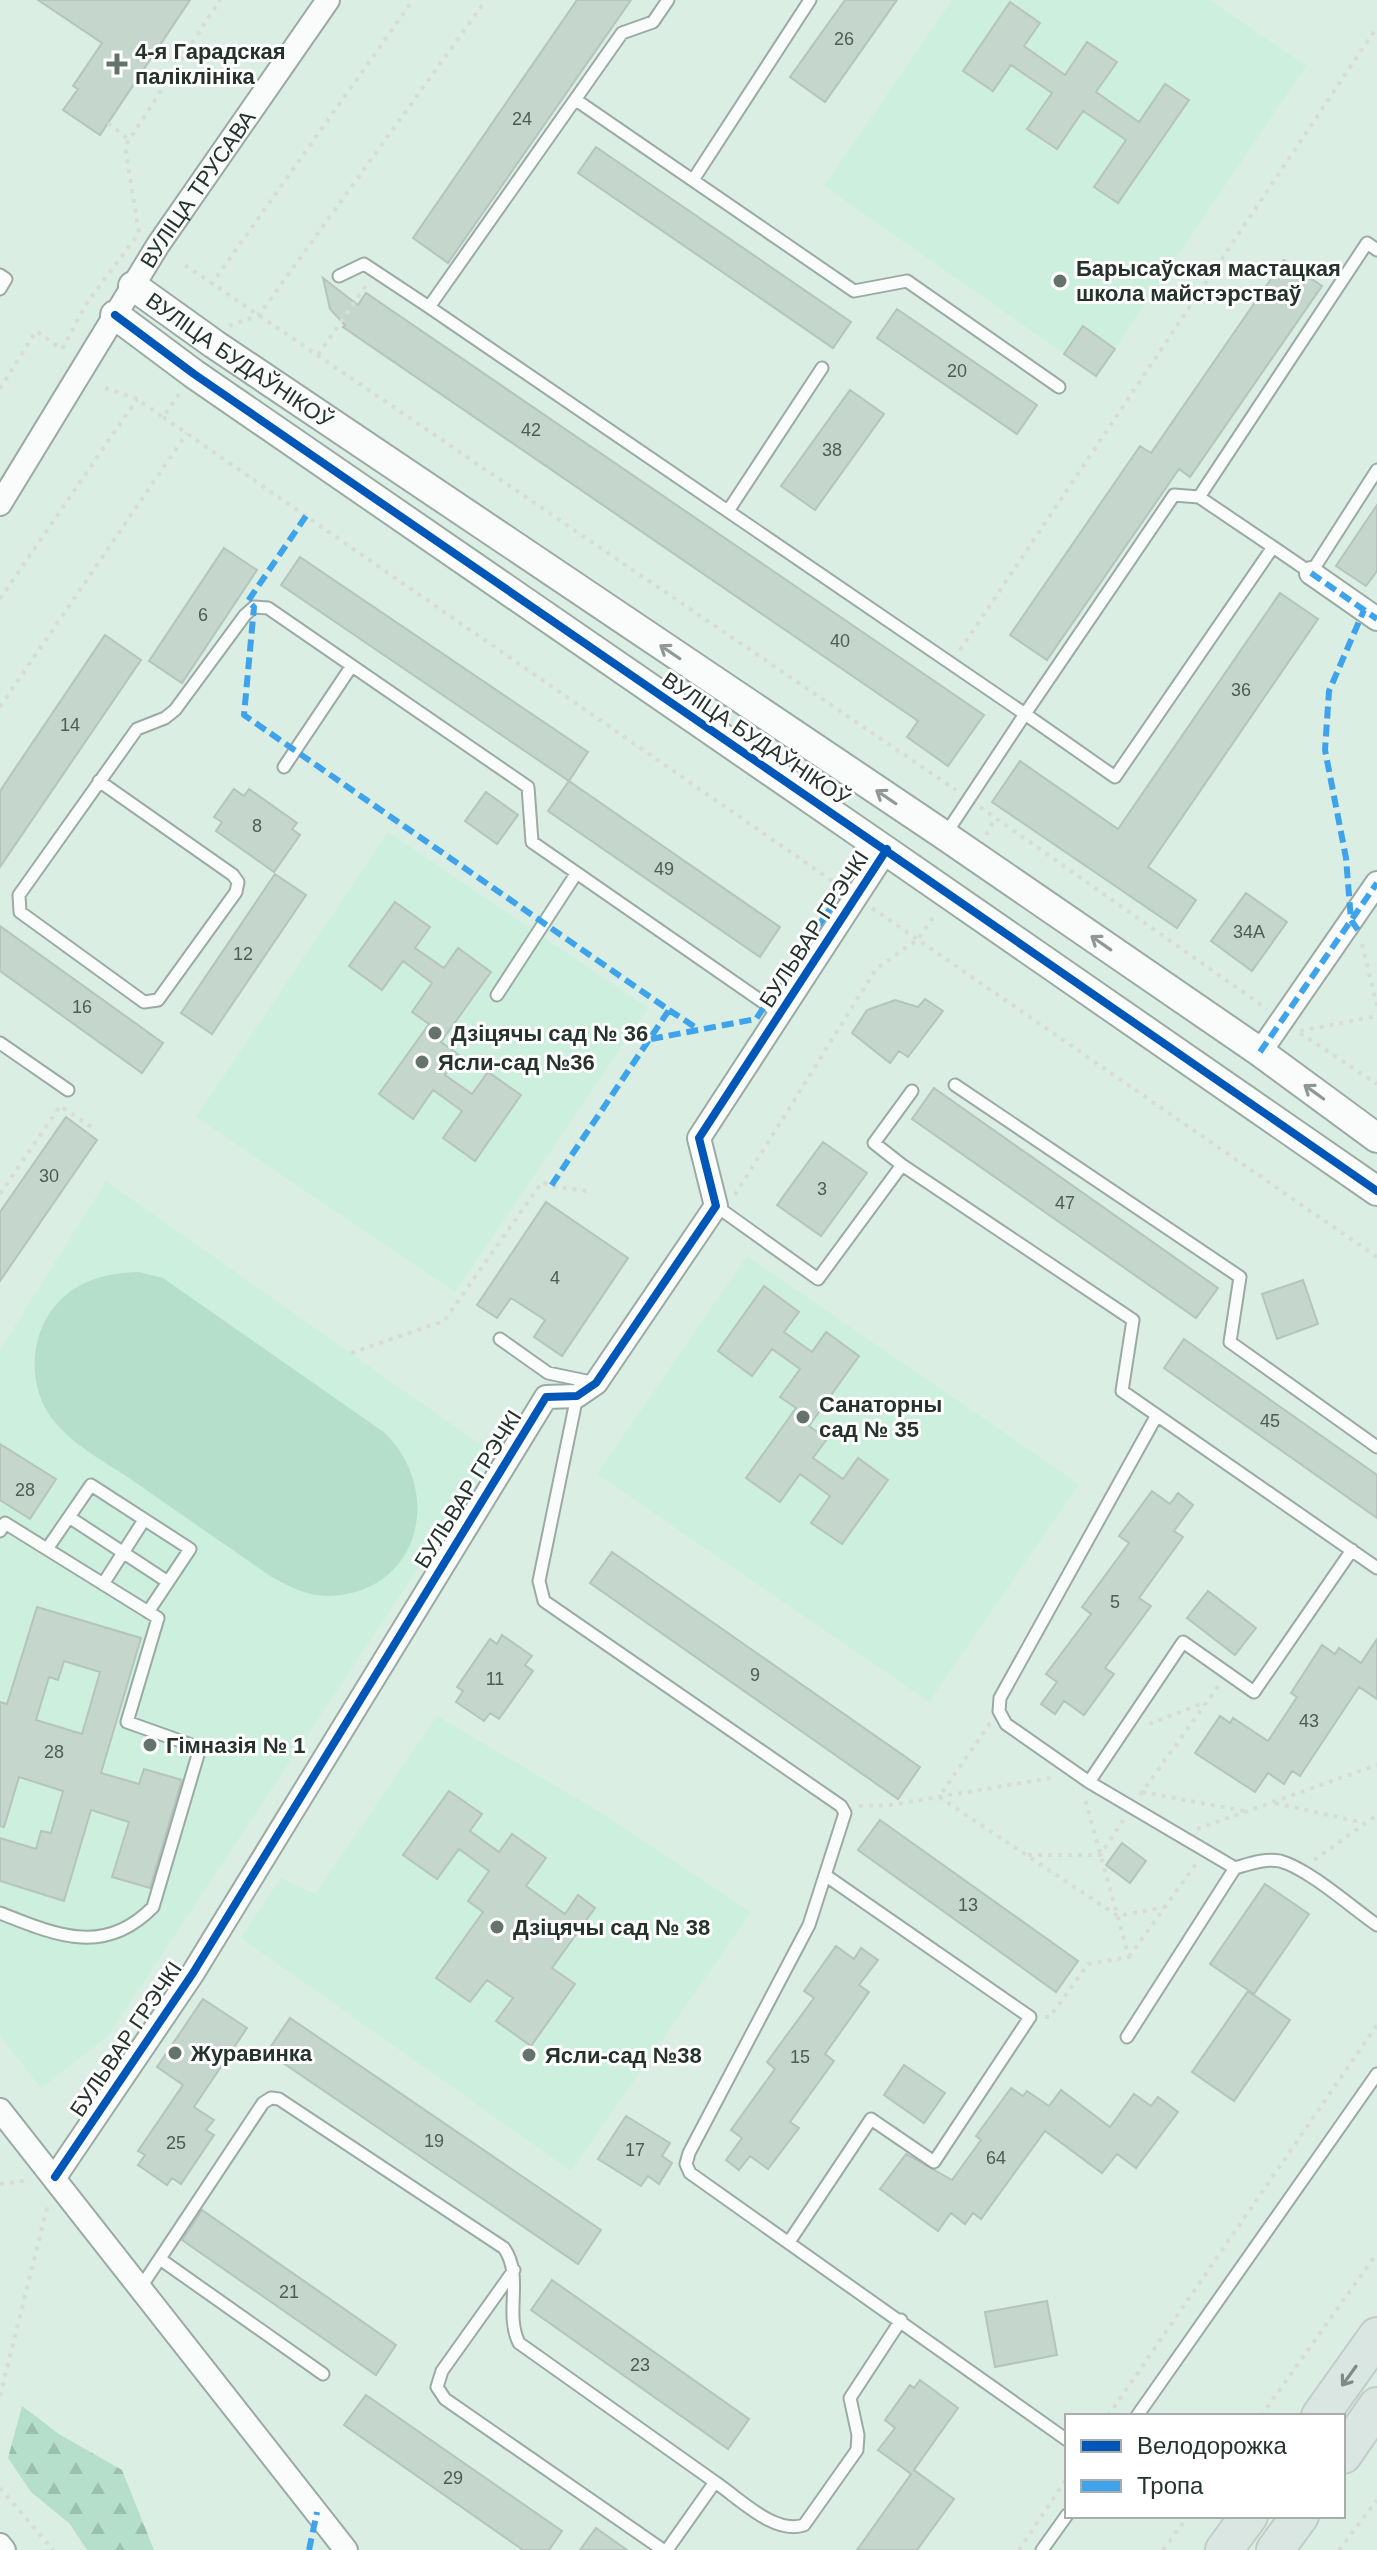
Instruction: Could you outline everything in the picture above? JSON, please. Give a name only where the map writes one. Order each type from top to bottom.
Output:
[{"type":"main road","points":[[1321,2414],[1377,2336]]},
{"type":"main road","points":[[1345,2453],[1373,2422]]},
{"type":"main road","points":[[1224,2550],[1248,2518]]},
{"type":"main road","points":[[1275,2550],[1299,2518]]},
{"type":"street","name":"ВУЛІЦА ТРУСАВА","points":[[0,504],[133,286],[328,0]]},
{"type":"street","name":"ВУЛІЦА БУДАЎНІКОЎ","points":[[133,286],[944,835],[1260,1052],[1377,1138]]},
{"type":"street","name":"ВУЛІЦА БУДАЎНІКОЎ","points":[[115,315],[194,374],[887,849],[1377,1191]]},
{"type":"street","points":[[1311,573],[1377,619]]},
{"type":"street","points":[[724,740],[748,705]]},
{"type":"street","name":"БУЛЬВАР ГРЭЧКІ","points":[[720,1210],[699,1138],[887,849]]},
{"type":"street","points":[[1234,1091],[1260,1052],[1290,1026],[1377,883]]},
{"type":"street","points":[[587,1390],[720,1210]]},
{"type":"street","name":"БУЛЬВАР ГРЭЧКІ","points":[[55,2177],[193,1973],[546,1397],[587,1390]]},
{"type":"street","points":[[0,2110],[346,2550]]},
{"type":"street","points":[[0,2545],[4,2550]]},
{"type":"lane","points":[[429,307],[622,33],[653,22],[668,0]]},
{"type":"lane","points":[[693,180],[810,0]]},
{"type":"lane","points":[[576,100],[854,291],[907,281],[1059,387]]},
{"type":"lane","points":[[1199,497],[1367,243],[1377,250]]},
{"type":"lane","points":[[339,276],[364,264],[1115,777],[1273,547]]},
{"type":"lane","points":[[0,275],[6,279],[0,289]]},
{"type":"lane","points":[[728,511],[822,368]]},
{"type":"lane","points":[[944,835],[1174,495],[1199,497],[1311,573],[1377,470]]},
{"type":"lane","points":[[99,781],[233,875],[238,882],[236,892],[219,916],[158,1000],[152,1003],[144,1002],[20,912],[17,904],[99,781],[137,729],[165,718],[175,710],[254,607],[268,608],[528,787],[532,842],[780,1014]]},
{"type":"lane","points":[[284,767],[351,667]]},
{"type":"lane","points":[[497,995],[576,874]]},
{"type":"lane","points":[[0,1043],[68,1090]]},
{"type":"lane","points":[[955,1085],[1240,1277],[1230,1342],[1377,1447]]},
{"type":"lane","points":[[912,1091],[874,1143],[1133,1320],[1122,1391],[1377,1568]]},
{"type":"lane","points":[[720,1210],[818,1279],[902,1165]]},
{"type":"lane","points":[[500,1339],[548,1373],[587,1390],[539,1581],[544,1601],[841,1806],[844,1821],[809,1925],[686,2164],[690,2173],[1065,2439]]},
{"type":"lane","points":[[1157,1415],[1000,1698],[999,1711],[1006,1724],[1089,1782],[1235,1868]]},
{"type":"lane","points":[[47,1549],[91,1485],[190,1549],[148,1612]]},
{"type":"lane","points":[[69,1517],[168,1582]]},
{"type":"lane","points":[[103,1584],[144,1520]]},
{"type":"lane","points":[[0,1531],[5,1523],[158,1618],[127,1722],[200,1748],[153,1907],[134,1926],[97,1940],[36,1928],[0,1913]]},
{"type":"lane","points":[[1089,1782],[1183,1642],[1254,1692],[1352,1550]]},
{"type":"lane","points":[[1127,2037],[1235,1868],[1257,1861],[1279,1861],[1299,1871],[1377,1925]]},
{"type":"lane","points":[[789,2242],[871,2119],[934,2162],[1030,2017],[825,1875]]},
{"type":"lane","points":[[1138,2414],[1377,2074]]},
{"type":"lane","points":[[141,2287],[263,2103],[271,2098],[292,2108],[504,2248],[514,2270],[514,2334],[519,2343],[715,2482],[779,2525],[792,2529],[804,2525],[857,2450],[859,2442],[850,2398],[901,2320]]},
{"type":"lane","points":[[160,2259],[323,2374]]},
{"type":"lane","points":[[514,2270],[442,2371],[437,2387],[445,2399],[665,2550],[715,2482]]},
{"type":"lane","points":[[1042,2550],[1065,2518]]},
{"type":"path","points":[[0,389],[36,331],[62,349],[88,301],[139,233],[125,146],[220,0]]},
{"type":"path","points":[[211,285],[413,0]]},
{"type":"path","points":[[227,327],[259,315],[486,0]]},
{"type":"path","points":[[950,666],[1377,27]]},
{"type":"path","points":[[108,123],[129,140]]},
{"type":"path","points":[[185,265],[969,799],[1377,1084]]},
{"type":"path","points":[[318,355],[369,282]]},
{"type":"path","points":[[105,388],[137,399],[187,433],[1377,1257]]},
{"type":"path","points":[[163,417],[181,391]]},
{"type":"path","points":[[0,599],[137,399]]},
{"type":"path","points":[[0,707],[187,433]]},
{"type":"path","points":[[980,844],[996,818]]},
{"type":"path","points":[[720,1210],[876,969],[918,939],[936,913]]},
{"type":"path","points":[[1358,930],[1377,1006]]},
{"type":"path","points":[[1290,1026],[1377,1016]]},
{"type":"path","points":[[0,1194],[60,1106],[96,1130]]},
{"type":"path","points":[[351,1353],[444,1321],[542,1182],[587,1191]]},
{"type":"path","points":[[1100,1855],[1227,1673]]},
{"type":"path","points":[[1120,1735],[1207,1702]]},
{"type":"path","points":[[939,1797],[999,1711]]},
{"type":"path","points":[[1180,1836],[1377,1765]]},
{"type":"path","points":[[841,1806],[939,1797],[1078,1774],[1129,1957]]},
{"type":"path","points":[[1089,1782],[1246,1812]]},
{"type":"path","points":[[851,1797],[863,1806]]},
{"type":"path","points":[[939,1797],[1118,1916],[1165,1907]]},
{"type":"path","points":[[1273,1803],[1365,1823]]},
{"type":"path","points":[[1299,1871],[1377,1815]]},
{"type":"path","points":[[1030,2017],[1050,2017],[1088,1964],[1129,1957],[1206,1851]]},
{"type":"path","points":[[1026,1855],[1100,1855]]},
{"type":"path","points":[[1109,2414],[1377,2025]]},
{"type":"path","points":[[0,2396],[55,2177]]},
{"type":"path","points":[[1262,2414],[1377,2253]]},
{"type":"path","points":[[1019,2550],[1065,2481]]},
{"type":"path","points":[[0,2488],[53,2550]]},
{"type":"path","points":[[1339,2550],[1377,2500]]},
{"type":"path","points":[[1163,2550],[1187,2518]]},
{"type":"shaded area","name":"Барысаўская мастацкая школа майстэрстваў","points":[[952,0],[1210,0],[1306,66],[1096,376],[824,186]]},
{"type":"shaded area","name":"Ясли-сад №36","points":[[388,832],[648,1008],[455,1292],[196,1117]]},
{"type":"shaded area","name":"Гімназія № 1","points":[[106,1181],[494,1454],[107,2037],[41,2088],[0,2036],[0,1350]]},
{"type":"shaded area","points":[[747,1256],[1079,1484],[929,1702],[597,1474]]},
{"type":"shaded area","name":"Ясли-сад №38","points":[[437,1716],[595,1809],[751,1912],[571,2171],[241,1938],[281,1878],[315,1894]]},
{"type":"green space","points":[[139,1272],[163,1278],[385,1433],[404,1457],[414,1484],[417,1510],[413,1536],[402,1559],[384,1578],[359,1591],[328,1596],[290,1587],[85,1449],[56,1423],[42,1402],[36,1379],[37,1342],[46,1319],[63,1297],[85,1283],[111,1275]]},
{"type":"green space","points":[[22,2406],[59,2434],[122,2470],[154,2550],[87,2550],[70,2524],[31,2492],[8,2458]]},
{"type":"building","name":"4-я Гарадская паліклініка","points":[[38,0],[190,0],[100,135],[63,110],[78,89],[73,86],[102,43]]},
{"type":"building","points":[[577,0],[631,0],[448,263],[413,238]]},
{"type":"building","points":[[845,0],[897,0],[825,102],[790,77]]},
{"type":"building","points":[[1010,2],[1040,23],[1024,46],[1065,75],[1087,42],[1117,62],[1096,92],[1139,122],[1165,84],[1189,100],[1118,203],[1094,187],[1126,140],[1083,111],[1057,149],[1027,129],[1052,93],[1011,65],[993,91],[963,71]]},
{"type":"building","points":[[596,147],[851,322],[833,348],[578,173]]},
{"type":"building","points":[[1284,260],[1322,286],[1190,477],[1179,469],[1047,660],[1010,635],[1140,446],[1151,453]]},
{"type":"building","points":[[323,278],[358,305],[366,293],[984,715],[948,766],[907,737],[918,721],[343,327],[345,325],[330,309]]},
{"type":"building","points":[[897,309],[1037,405],[1017,434],[877,338]]},
{"type":"building","points":[[1083,326],[1115,349],[1096,376],[1064,354]]},
{"type":"building","points":[[850,390],[884,414],[815,510],[781,486]]},
{"type":"building","points":[[1377,505],[1377,571],[1366,586],[1336,566]]},
{"type":"building","points":[[224,548],[257,570],[182,683],[149,661]]},
{"type":"building","points":[[300,557],[588,752],[569,781],[281,585]]},
{"type":"building","points":[[1280,593],[1318,619],[1148,867],[1196,900],[1177,928],[992,802],[1020,761],[1118,829]]},
{"type":"building","points":[[105,635],[141,660],[0,867],[0,791]]},
{"type":"building","points":[[569,781],[780,927],[760,957],[548,811]]},
{"type":"building","points":[[234,789],[244,796],[249,789],[297,823],[292,829],[300,835],[274,872],[216,831],[222,822],[214,817]]},
{"type":"building","points":[[486,792],[518,815],[497,844],[465,821]]},
{"type":"building","points":[[275,874],[306,895],[212,1034],[181,1013]]},
{"type":"building","points":[[1246,893],[1287,922],[1252,971],[1211,941]]},
{"type":"building","name":"Дзіцячы сад № 36","points":[[395,902],[430,927],[415,948],[444,968],[458,948],[491,972],[441,1042],[459,1055],[445,1075],[472,1094],[488,1072],[521,1095],[475,1161],[443,1138],[462,1111],[433,1090],[413,1119],[379,1094],[429,1024],[412,1012],[432,983],[403,961],[382,990],[349,966]]},
{"type":"building","points":[[0,926],[163,1043],[142,1073],[0,971]]},
{"type":"building","points":[[925,999],[943,1011],[908,1057],[899,1051],[890,1063],[852,1033],[867,1010],[895,1000],[918,1007]]},
{"type":"building","points":[[934,1088],[1218,1288],[1196,1318],[912,1119]]},
{"type":"building","points":[[66,1117],[97,1140],[0,1281],[0,1212]]},
{"type":"building","points":[[823,1142],[867,1173],[821,1236],[777,1205]]},
{"type":"building","points":[[546,1202],[628,1258],[562,1356],[534,1337],[545,1320],[511,1298],[497,1318],[477,1305]]},
{"type":"building","points":[[1303,1280],[1318,1324],[1277,1339],[1262,1294]]},
{"type":"building","name":"Санаторны сад № 35","points":[[764,1286],[799,1312],[784,1332],[812,1352],[826,1332],[859,1356],[809,1426],[827,1439],[813,1458],[843,1479],[858,1458],[888,1480],[842,1544],[811,1523],[830,1496],[800,1474],[780,1502],[746,1478],[796,1408],[780,1397],[800,1369],[772,1349],[752,1376],[718,1351]]},
{"type":"building","points":[[1184,1339],[1377,1475],[1377,1518],[1164,1368]]},
{"type":"building","points":[[0,1444],[56,1479],[30,1519],[0,1500]]},
{"type":"building","points":[[1152,1491],[1170,1504],[1178,1493],[1193,1505],[1174,1531],[1183,1537],[1139,1598],[1151,1606],[1105,1668],[1114,1674],[1084,1715],[1064,1701],[1055,1714],[1041,1704],[1057,1682],[1046,1674],[1091,1614],[1082,1607],[1129,1543],[1119,1536]]},
{"type":"building","points":[[612,1552],[920,1767],[898,1799],[590,1583]]},
{"type":"building","points":[[1208,1591],[1256,1628],[1235,1655],[1187,1618]]},
{"type":"building","points":[[37,1607],[141,1638],[101,1773],[139,1784],[144,1769],[182,1780],[150,1888],[112,1877],[129,1822],[91,1810],[64,1901],[0,1881],[0,1838],[36,1849],[41,1831],[51,1833],[63,1791],[19,1777],[4,1827],[0,1826],[0,1702],[7,1704]],"holes":[[[64,1661],[100,1672],[82,1734],[36,1720],[49,1677],[58,1680]]]},
{"type":"building","points":[[502,1635],[532,1656],[525,1665],[533,1671],[499,1719],[490,1713],[484,1721],[456,1702],[463,1691],[457,1687],[490,1639],[497,1644]]},
{"type":"building","points":[[1377,1639],[1377,1699],[1359,1687],[1300,1776],[1292,1771],[1284,1784],[1268,1773],[1255,1792],[1195,1753],[1220,1716],[1230,1723],[1233,1718],[1268,1741],[1297,1697],[1291,1693],[1322,1645],[1335,1654],[1339,1648],[1361,1663]]},
{"type":"building","name":"Дзіцячы сад № 38","points":[[449,1791],[482,1814],[470,1831],[499,1852],[512,1834],[546,1858],[526,1886],[565,1914],[578,1895],[595,1908],[552,1968],[575,1984],[531,2046],[496,2021],[513,1998],[487,1980],[470,2002],[436,1978],[483,1912],[468,1901],[489,1871],[459,1849],[437,1879],[403,1855]]},
{"type":"building","points":[[880,1820],[1078,1961],[1056,1992],[858,1850]]},
{"type":"building","points":[[1122,1843],[1146,1861],[1130,1883],[1106,1865]]},
{"type":"building","points":[[1265,1884],[1309,1914],[1254,1994],[1210,1964]]},
{"type":"building","points":[[836,1946],[854,1959],[861,1948],[878,1960],[859,1985],[869,1992],[825,2054],[834,2061],[790,2122],[799,2128],[768,2169],[750,2156],[739,2170],[726,2160],[742,2138],[731,2130],[775,2069],[767,2062],[814,1998],[804,1991]]},
{"type":"building","points":[[1248,1991],[1290,2020],[1234,2101],[1192,2072]]},
{"type":"building","points":[[203,1999],[247,2028],[194,2107],[214,2120],[206,2130],[214,2135],[181,2184],[172,2178],[167,2185],[138,2165],[145,2155],[138,2151],[183,2085],[157,2067]]},
{"type":"building","points":[[290,2018],[601,2230],[578,2264],[267,2052]]},
{"type":"building","points":[[904,2065],[945,2093],[924,2123],[884,2095]]},
{"type":"building","points":[[1011,2088],[1023,2096],[1027,2091],[1049,2106],[1061,2090],[1110,2127],[1134,2094],[1151,2106],[1158,2097],[1178,2112],[1136,2168],[1117,2154],[1102,2173],[1045,2131],[981,2219],[973,2213],[965,2224],[951,2213],[938,2231],[880,2189],[906,2154],[952,2180],[981,2140],[976,2136]]},
{"type":"building","points":[[626,2116],[670,2143],[662,2156],[672,2163],[659,2184],[648,2176],[641,2186],[598,2159]]},
{"type":"building","points":[[202,2210],[396,2345],[376,2375],[182,2240]]},
{"type":"building","points":[[552,2280],[749,2419],[728,2449],[531,2310]]},
{"type":"building","points":[[1047,2301],[1057,2355],[995,2367],[985,2312]]},
{"type":"building","points":[[920,2380],[958,2408],[914,2470],[954,2499],[917,2550],[857,2550],[911,2474],[878,2450],[895,2428],[885,2420],[910,2385],[914,2388]]},
{"type":"building","points":[[366,2395],[562,2531],[549,2550],[523,2550],[344,2425]]},
{"type":"building","points":[[596,2528],[627,2550],[580,2550]]},
{"type":"marked path","points":[[306,516],[248,601],[254,607],[244,715],[669,1010],[551,1186]]},
{"type":"marked path","points":[[1311,573],[1377,619]]},
{"type":"marked path","points":[[1358,930],[1351,920],[1346,858],[1325,750],[1329,691],[1364,610]]},
{"type":"marked path","points":[[1260,1052],[1377,883]]},
{"type":"marked path","points":[[651,1039],[756,1019],[843,889]]},
{"type":"marked path","points":[[669,1010],[698,1029]]},
{"type":"marked path","points":[[309,2550],[317,2512]]},
{"type":"cycle path","points":[[115,315],[194,374],[1377,1191]]},
{"type":"cycle path","points":[[55,2177],[193,1973],[546,1397],[577,1396],[596,1383],[716,1206],[699,1138],[887,849]]},
{"type":"place","name":"4-я Гарадская паліклініка","points":[[117,64]]},
{"type":"place","name":"Барысаўская мастацкая школа майстэрстваў","points":[[1060,281]]},
{"type":"place","name":"Дзіцячы сад № 36","points":[[435,1033]]},
{"type":"place","name":"Ясли-сад №36","points":[[422,1062]]},
{"type":"place","name":"Санаторны сад № 35","points":[[803,1417]]},
{"type":"place","name":"Гімназія № 1","points":[[150,1745]]},
{"type":"place","name":"Дзіцячы сад № 38","points":[[497,1927]]},
{"type":"place","name":"Журавинка","points":[[175,2053]]},
{"type":"place","name":"Ясли-сад №38","points":[[529,2055]]}]
